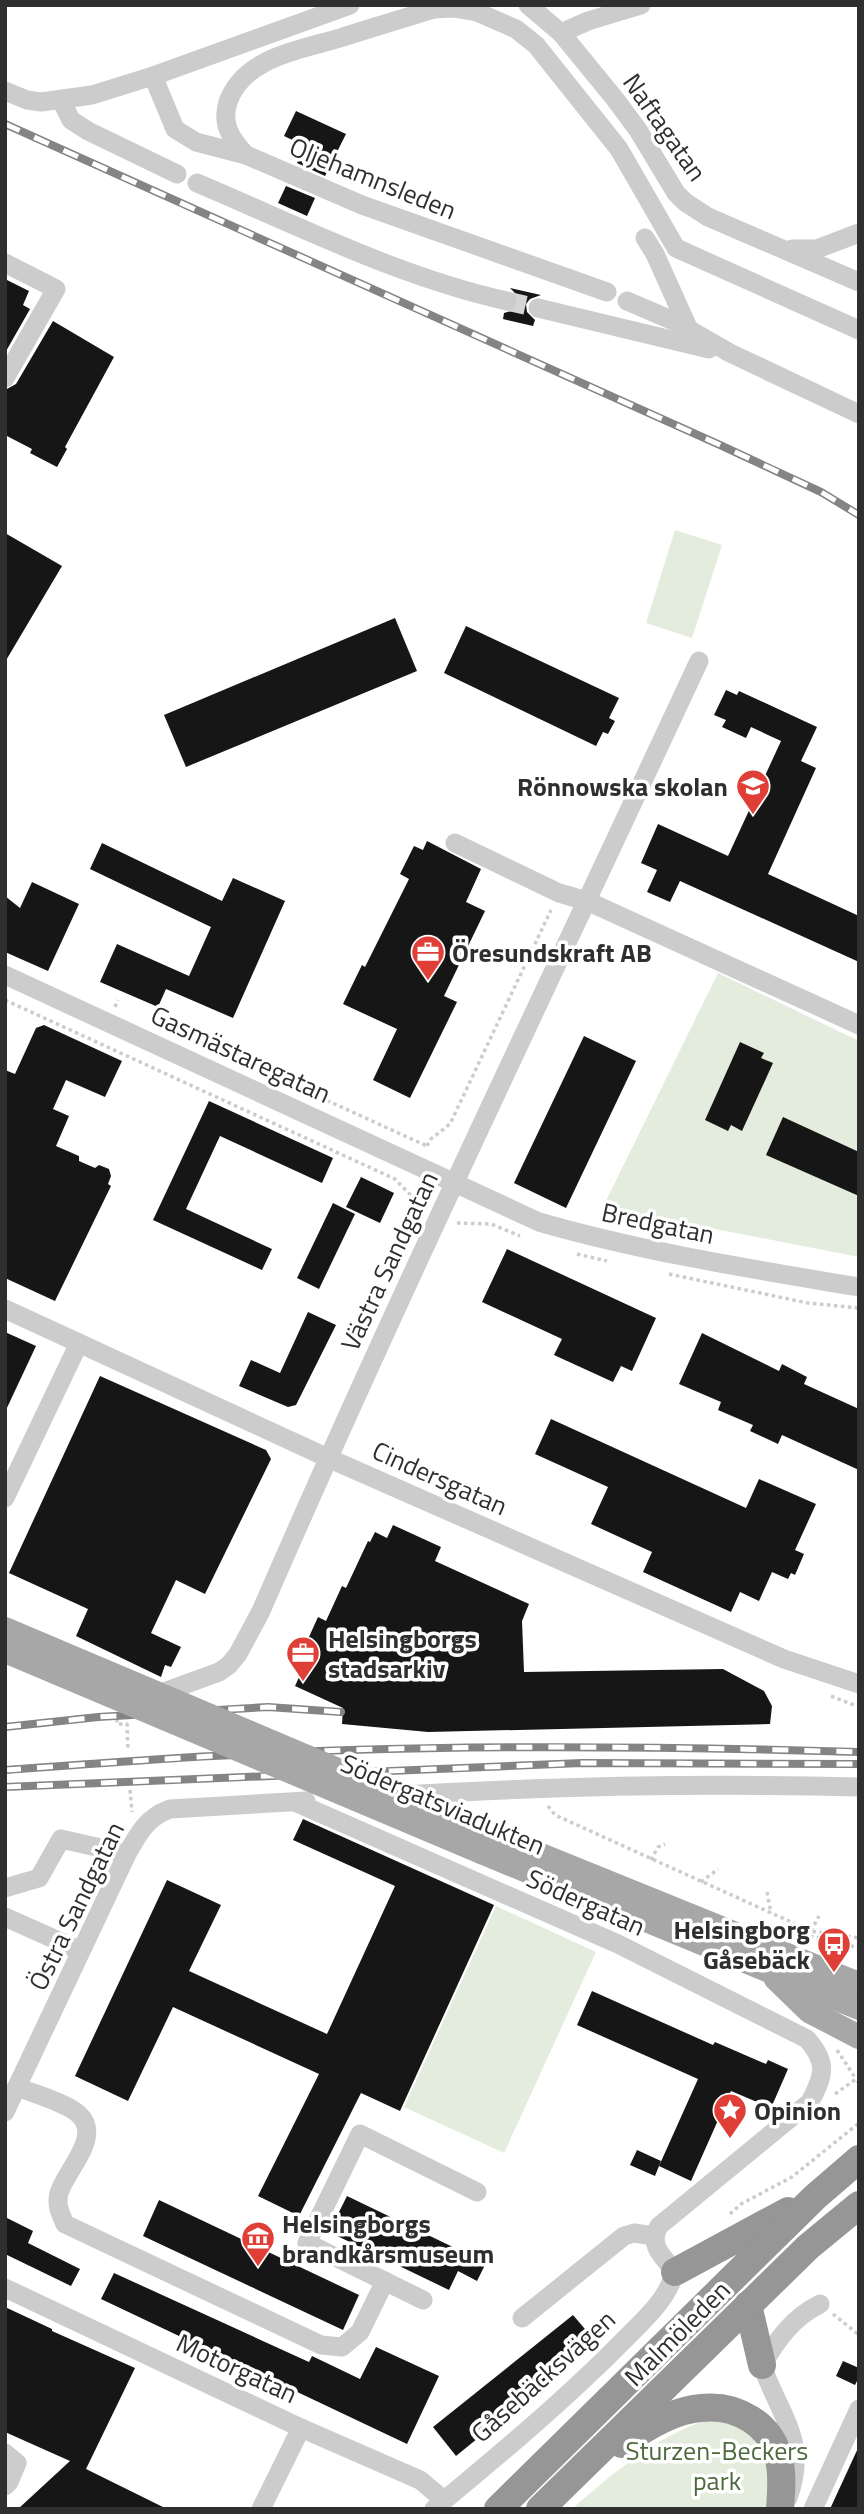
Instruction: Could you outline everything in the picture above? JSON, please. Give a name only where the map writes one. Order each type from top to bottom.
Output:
[{"type":"highway","name":"Malmöleden","points":[[498,2509],[815,2197],[859,2160]]},
{"type":"highway","points":[[675,2272],[815,2197]]},
{"type":"highway","name":"Malmöleden","points":[[540,2509],[808,2247],[859,2204]]},
{"type":"highway","points":[[748,2305],[762,2365]]},
{"type":"highway","points":[[563,2487],[635,2435],[668,2417],[702,2407],[728,2409],[758,2423],[775,2445],[781,2474],[782,2509]]},
{"type":"main road","name":"Södergatsviadukten","points":[[5,1629],[859,2008]]},
{"type":"main road","name":"Södergatsviadukten","points":[[5,1651],[485,1843],[859,1984]]},
{"type":"main road","points":[[766,1969],[809,2011],[859,2037]]},
{"type":"street","points":[[5,91],[27,100],[41,102],[92,94],[153,76],[350,5]]},
{"type":"street","name":"Naftagatan","points":[[528,5],[561,33],[638,130],[676,193],[697,211],[859,282]]},
{"type":"street","points":[[561,33],[588,21],[641,5]]},
{"type":"street","points":[[246,155],[230,138],[225,122],[233,90],[243,76],[257,66],[283,55],[433,9],[454,8],[477,12],[516,30],[551,61],[619,149],[676,248],[859,330]]},
{"type":"street","name":"Oljehamnsleden","points":[[153,76],[175,129],[196,142],[246,155],[362,205],[607,292]]},
{"type":"street","points":[[61,100],[71,120],[88,131],[177,174]]},
{"type":"street","points":[[197,183],[407,273],[463,291],[507,301]]},
{"type":"street","points":[[780,248],[817,249],[859,233]]},
{"type":"street","points":[[645,238],[655,254],[692,338]]},
{"type":"street","points":[[5,263],[56,289],[5,378]]},
{"type":"street","points":[[627,301],[692,338],[856,411]]},
{"type":"street","points":[[538,308],[692,338]]},
{"type":"street","name":"Västra Sandgatan","points":[[5,1642],[141,1698],[157,1695],[219,1672],[238,1654],[261,1611],[455,1182],[699,661]]},
{"type":"street","points":[[455,843],[559,894],[587,901],[859,1025]]},
{"type":"street","name":"Gasmästaregatan","points":[[5,975],[455,1182]]},
{"type":"street","name":"Bredgatan","points":[[455,1182],[540,1222],[574,1232],[859,1287]]},
{"type":"street","name":"Cindersgatan","points":[[5,1309],[328,1458],[784,1659],[859,1684]]},
{"type":"street","points":[[5,1498],[79,1343]]},
{"type":"street","points":[[295,1801],[535,1787],[859,1787]]},
{"type":"street","name":"Östra Sandgatan","points":[[5,2112],[127,1854],[149,1821],[170,1810],[295,1801]]},
{"type":"street","name":"Södergatan","points":[[295,1801],[618,1944],[807,2039],[817,2051],[823,2067],[820,2083],[810,2102],[659,2226],[654,2236]]},
{"type":"street","points":[[5,1888],[39,1878],[61,1839],[127,1854]]},
{"type":"street","points":[[5,1917],[81,1951]]},
{"type":"street","points":[[18,2087],[76,2111],[86,2127],[86,2144],[59,2192],[58,2209],[65,2224],[321,2345],[342,2347],[360,2332],[385,2281]]},
{"type":"street","points":[[423,2300],[307,2243],[360,2134],[477,2192]]},
{"type":"street","points":[[522,2318],[624,2236],[634,2233],[654,2236],[655,2245],[675,2272]]},
{"type":"street","name":"Gåsebäcksvägen","points":[[439,2505],[595,2369],[655,2308],[671,2285],[675,2272]]},
{"type":"street","name":"Motorgatan","points":[[5,2288],[301,2428],[420,2480],[439,2505]]},
{"type":"street","points":[[782,2509],[797,2466],[796,2449],[762,2365],[801,2313],[820,2304]]},
{"type":"street","points":[[813,2509],[859,2409]]},
{"type":"street","points":[[261,2509],[301,2428]]},
{"type":"street","points":[[5,2453],[17,2463],[5,2486]]},
{"type":"path","points":[[417,1165],[431,1139],[450,1124],[559,894]]},
{"type":"path","points":[[115,1007],[118,1000]]},
{"type":"path","points":[[225,1054],[427,1146]]},
{"type":"path","points":[[127,1724],[128,1751]]},
{"type":"path","points":[[535,1787],[555,1815],[651,1860],[811,1931],[857,1936]]},
{"type":"path","points":[[130,1790],[132,1818]]},
{"type":"path","points":[[651,1860],[658,1847],[665,1844]]},
{"type":"path","points":[[701,1882],[718,1868]]},
{"type":"path","points":[[767,1892],[771,1913]]},
{"type":"path","points":[[811,1931],[819,1916]]},
{"type":"path","points":[[723,2220],[741,2204],[792,2177],[859,2123]]},
{"type":"path","points":[[820,2304],[859,2334]]},
{"type":"green space","points":[[675,530],[722,545],[692,638],[646,623]]},
{"type":"green space","points":[[718,973],[859,1041],[859,1257],[603,1207]]},
{"type":"green space","points":[[496,1906],[596,1952],[504,2153],[404,2107]]},
{"type":"green space","name":"Sturzen-Beckers park","points":[[715,2419],[743,2425],[771,2459],[766,2509],[572,2509],[620,2469],[658,2443],[677,2432]]},
{"type":"building","points":[[296,111],[346,134],[325,176],[297,163],[305,146],[284,136]]},
{"type":"building","points":[[286,186],[315,198],[307,216],[278,203]]},
{"type":"building","points":[[5,279],[29,291],[23,305],[30,309],[5,353]]},
{"type":"building","points":[[510,288],[541,295],[530,299],[526,304],[527,312],[535,320],[533,326],[503,319],[504,313],[515,310],[519,303],[519,297]]},
{"type":"building","points":[[53,321],[114,357],[57,467],[30,453],[32,449],[5,435],[5,390],[16,384]]},
{"type":"building","points":[[5,533],[62,566],[5,662]]},
{"type":"building","points":[[395,618],[417,671],[186,767],[164,715]]},
{"type":"building","points":[[466,626],[619,698],[609,718],[615,721],[608,734],[603,732],[596,746],[444,673]]},
{"type":"building","points":[[726,690],[737,695],[739,691],[817,727],[801,761],[816,768],[768,874],[859,916],[859,962],[680,881],[670,902],[647,892],[657,870],[641,863],[658,824],[728,856],[781,741],[751,727],[746,738],[722,727],[726,720],[714,715]]},
{"type":"building","points":[[427,841],[481,869],[466,902],[485,911],[444,996],[457,1002],[410,1098],[373,1080],[397,1029],[343,1004],[362,965],[365,967],[409,879],[400,874],[414,846],[423,850]]},
{"type":"building","points":[[102,843],[222,901],[233,878],[285,901],[233,1018],[166,989],[158,1007],[100,982],[117,944],[189,976],[211,927],[90,869]]},
{"type":"building","points":[[32,882],[79,904],[48,971],[5,952],[5,896],[20,908]]},
{"type":"building","points":[[44,1025],[122,1061],[105,1097],[66,1080],[53,1109],[69,1116],[56,1146],[79,1156],[79,1161],[95,1168],[99,1165],[109,1169],[111,1176],[108,1184],[111,1186],[55,1301],[5,1278],[5,1070],[15,1074],[36,1028]]},
{"type":"building","points":[[584,1036],[636,1061],[566,1208],[514,1183]]},
{"type":"building","points":[[740,1042],[764,1053],[761,1058],[773,1063],[742,1131],[731,1125],[728,1131],[705,1120]]},
{"type":"building","points":[[209,1101],[333,1158],[322,1183],[220,1136],[186,1209],[272,1249],[262,1270],[153,1220]]},
{"type":"building","points":[[783,1117],[859,1152],[859,1196],[766,1155]]},
{"type":"building","points":[[361,1177],[394,1193],[380,1223],[346,1207]]},
{"type":"building","points":[[333,1203],[355,1214],[319,1289],[297,1278]]},
{"type":"building","points":[[507,1249],[656,1318],[632,1371],[621,1366],[613,1382],[554,1355],[562,1339],[482,1302]]},
{"type":"building","points":[[308,1312],[336,1325],[296,1405],[288,1407],[239,1386],[251,1360],[280,1373]]},
{"type":"building","points":[[5,1332],[36,1346],[5,1412]]},
{"type":"building","points":[[702,1333],[779,1371],[782,1364],[807,1377],[804,1384],[859,1409],[859,1470],[782,1435],[778,1444],[750,1431],[753,1425],[718,1410],[721,1402],[679,1384]]},
{"type":"building","points":[[100,1376],[266,1450],[271,1459],[205,1594],[176,1580],[151,1633],[181,1647],[171,1667],[165,1665],[161,1677],[76,1636],[88,1609],[9,1573]]},
{"type":"building","points":[[551,1419],[746,1508],[759,1479],[816,1504],[795,1550],[804,1554],[795,1575],[791,1573],[788,1579],[772,1572],[759,1601],[740,1592],[731,1612],[643,1572],[652,1552],[591,1524],[608,1487],[535,1454]]},
{"type":"building","points":[[393,1525],[441,1547],[435,1561],[529,1604],[522,1621],[524,1672],[723,1669],[764,1691],[772,1706],[770,1724],[428,1732],[342,1724],[343,1708],[295,1686],[306,1662],[299,1659],[318,1617],[326,1621],[342,1586],[346,1588],[368,1541],[370,1542],[375,1532],[387,1538]]},
{"type":"building","points":[[303,1819],[494,1905],[400,2111],[361,2093],[299,2216],[258,2196],[319,2074],[173,2007],[128,2101],[75,2076],[167,1880],[221,1905],[189,1971],[327,2034],[395,1886],[293,1840]]},
{"type":"building","points":[[592,1991],[713,2045],[715,2042],[766,2064],[768,2060],[788,2069],[771,2108],[731,2091],[691,2181],[659,2166],[698,2079],[577,2025]]},
{"type":"building","points":[[637,2150],[661,2161],[655,2176],[630,2165]]},
{"type":"building","points":[[347,2196],[486,2263],[477,2281],[458,2271],[449,2290],[329,2232]]},
{"type":"building","points":[[159,2200],[359,2295],[343,2330],[143,2236]]},
{"type":"building","points":[[5,2217],[33,2231],[28,2243],[80,2269],[71,2286],[5,2254]]},
{"type":"building","points":[[114,2273],[309,2362],[312,2356],[360,2379],[376,2347],[439,2376],[407,2444],[101,2299]]},
{"type":"building","points":[[5,2307],[135,2368],[86,2469],[167,2509],[18,2509],[70,2461],[5,2432]]},
{"type":"building","points":[[573,2315],[596,2342],[456,2456],[433,2427]]},
{"type":"building","points":[[843,2361],[859,2368],[855,2385],[836,2376]]},
{"type":"building","points":[[859,2446],[859,2509],[830,2509]]},
{"type":"tunnel","points":[[507,301],[538,308]]},
{"type":"railway","points":[[5,124],[720,445],[821,492],[859,515]]},
{"type":"railway","points":[[5,1727],[98,1717],[268,1707],[341,1712]]},
{"type":"railway","points":[[5,1770],[263,1753],[413,1748],[604,1747],[859,1752]]},
{"type":"railway","points":[[5,1787],[582,1763],[859,1764]]},
{"type":"place","name":"Rönnowska skolan","points":[[753,816]]},
{"type":"place","name":"Öresundskraft AB","points":[[428,982]]},
{"type":"place","name":"Helsingborgs stadsarkiv","points":[[303,1683]]},
{"type":"place","name":"Helsingborg Gåsebäck","points":[[834,1974]]},
{"type":"place","name":"Opinion","points":[[730,2140]]},
{"type":"place","name":"Helsingborgs brandkårsmuseum","points":[[258,2268]]}]
